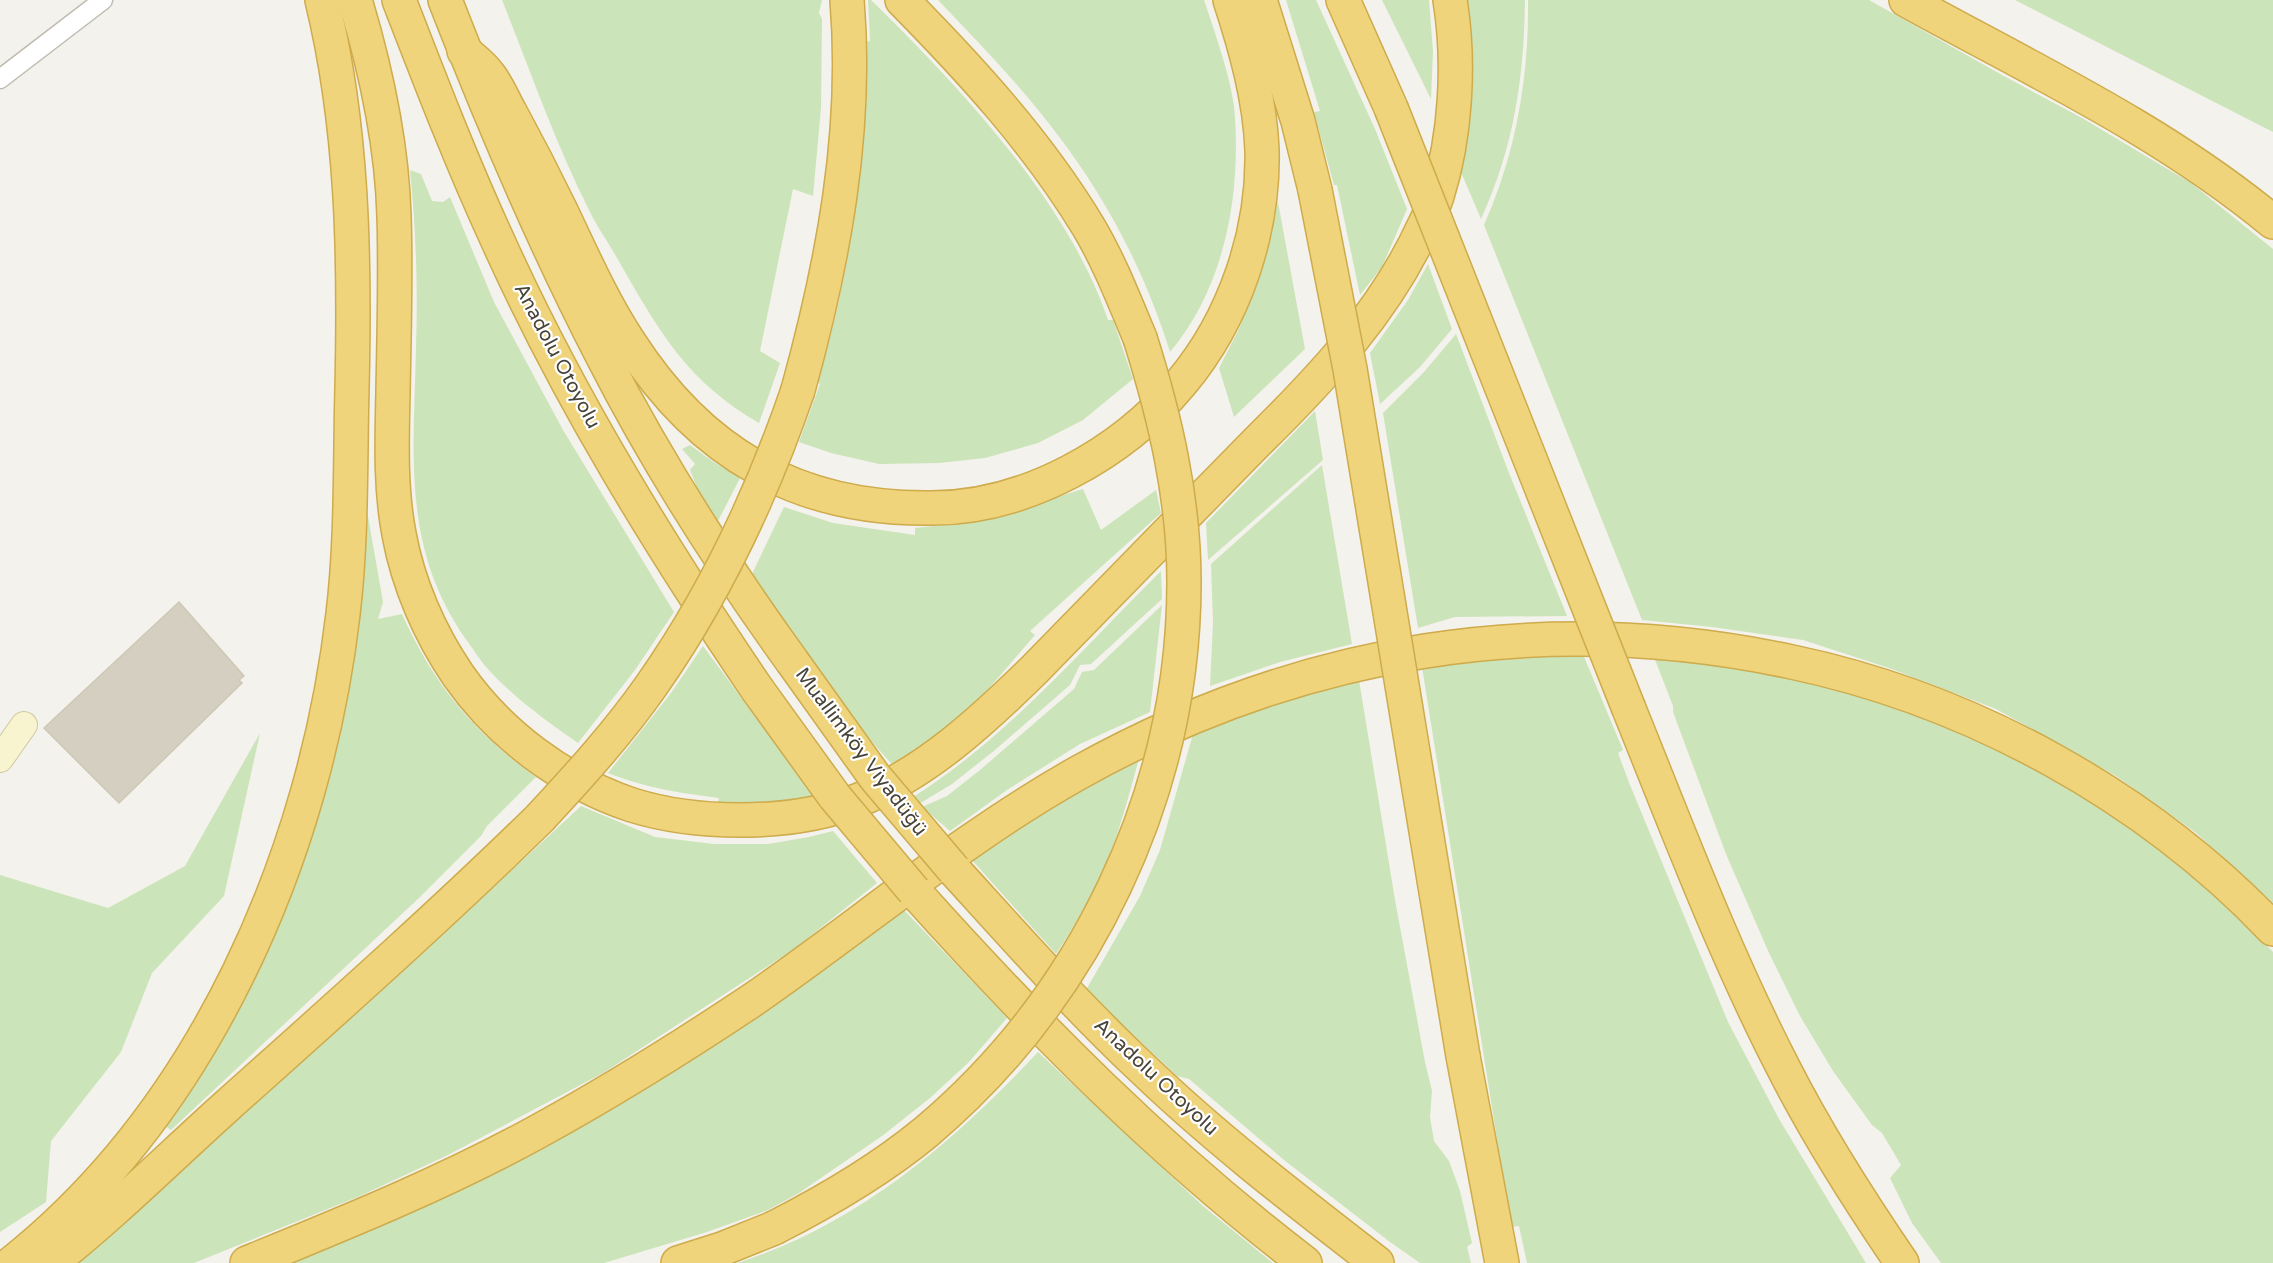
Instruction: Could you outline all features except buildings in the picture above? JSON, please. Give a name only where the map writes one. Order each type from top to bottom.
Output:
[{"type":"highway","points":[[12,1263],[76,1206],[131,1144],[162,1102],[208,1028],[234,979],[272,897],[311,780],[327,708],[344,612],[350,493],[353,348],[352,214],[348,162],[338,82],[322,0]]},
{"type":"highway","points":[[355,0],[381,106],[394,208],[392,457],[394,500],[399,537],[407,569],[436,640],[459,677],[499,723],[530,750],[560,770],[590,788],[653,812],[725,820],[796,816],[857,801],[902,779],[942,753],[996,708],[1350,345],[1392,286],[1412,253],[1437,198],[1454,105],[1456,55],[1450,0]]},
{"type":"highway","name":"Anadolu Otoyolu","points":[[399,0],[497,239],[558,361],[633,496],[680,573],[757,689],[835,797],[914,891],[1017,1005],[1201,1180],[1305,1263]]},
{"type":"highway","name":"Anadolu Otoyolu","points":[[445,0],[464,51],[529,204],[603,358],[705,534],[792,661]]},
{"type":"highway","points":[[51,1263],[82,1239],[426,926],[540,818],[586,768],[651,686],[693,619],[738,537],[765,480],[798,390],[823,297],[838,212],[848,118],[847,0]]},
{"type":"highway","points":[[678,1263],[722,1249],[774,1228],[817,1206],[866,1176],[925,1133],[976,1086],[1017,1041],[1053,995],[1104,909],[1131,850],[1168,732],[1178,677],[1184,582],[1181,533],[1170,451],[1156,390],[1140,338],[1109,266],[1089,228],[1037,150],[965,66],[902,0]]},
{"type":"highway","points":[[464,51],[490,76],[536,158],[592,275],[628,341],[663,390],[705,433],[759,469],[801,488],[860,504],[905,509],[953,508],[1019,492],[1072,472],[1104,452],[1140,426],[1180,384],[1200,358],[1222,320],[1240,282],[1250,246],[1257,215],[1261,171],[1258,113],[1250,66],[1230,0]]},
{"type":"highway","points":[[1260,0],[1298,121],[1315,190],[1350,369],[1463,1056],[1502,1263]]},
{"type":"highway","points":[[1343,0],[1391,108],[1715,920],[1769,1039],[1816,1130],[1902,1263]]},
{"type":"highway","points":[[1906,0],[2137,126],[2242,196],[2273,222]]},
{"type":"highway","points":[[247,1263],[422,1189],[535,1133],[604,1094],[751,1001],[953,855],[1085,769],[1204,712],[1274,686],[1377,660],[1435,650],[1523,641],[1585,639],[1654,642],[1763,656],[1831,671],[1894,690],[1958,715],[2046,756],[2107,793],[2207,868],[2251,906],[2273,929]]},
{"type":"highway","name":"Muallimköy Viyadüğü","points":[[792,661],[875,777],[954,870]]},
{"type":"highway","name":"Anadolu Otoyolu","points":[[954,870],[1045,970],[1143,1069],[1210,1130],[1377,1263]]},
{"type":"street","points":[[0,79],[103,0]]},
{"type":"street","points":[[0,759],[24,725]]},
{"type":"green space","points":[[502,0],[822,0],[819,13],[822,19],[821,108],[813,196],[793,189],[760,351],[780,363],[759,423],[713,391],[694,373],[649,313],[596,224],[577,184]]},
{"type":"green space","points":[[868,0],[871,0],[905,33],[1008,148],[1067,233],[1090,276],[1108,320],[1113,320],[1133,379],[1083,420],[1038,443],[985,458],[939,463],[879,464],[831,453],[799,442],[820,384],[817,382],[840,297],[850,240],[865,111],[867,69],[865,42],[870,41]]},
{"type":"green space","points":[[938,0],[1204,0],[1229,81],[1234,106],[1236,138],[1232,203],[1226,236],[1205,298],[1189,326],[1170,352],[1137,266],[1108,211],[1075,159],[1029,99]]},
{"type":"green space","points":[[1286,0],[1316,0],[1375,129],[1407,209],[1382,267],[1360,295],[1337,185],[1334,185],[1314,112],[1320,111]]},
{"type":"green space","points":[[1382,0],[1429,0],[1433,51],[1431,99]]},
{"type":"green space","points":[[1468,0],[1525,0],[1522,57],[1515,112],[1502,165],[1481,219],[1455,158],[1468,111],[1471,46]]},
{"type":"green space","points":[[1528,0],[1869,0],[2082,118],[2191,183],[2273,249],[2273,903],[2195,832],[2116,776],[1996,709],[1889,668],[1803,640],[1642,620],[1484,225],[1505,170],[1518,115],[1526,58]]},
{"type":"green space","points":[[2015,0],[2273,0],[2273,132]]},
{"type":"green space","points":[[410,170],[421,174],[432,201],[443,202],[450,197],[494,302],[563,430],[674,612],[635,670],[578,743],[519,698],[486,667],[444,603],[430,568],[421,533],[414,461],[417,280]]},
{"type":"green space","points":[[1278,202],[1305,349],[1234,417],[1219,368],[1240,327],[1263,265]]},
{"type":"green space","points":[[1428,264],[1452,329],[1420,367],[1380,404],[1370,353],[1408,300]]},
{"type":"green space","points":[[1456,334],[1567,616],[1455,617],[1418,628],[1383,413],[1424,372]]},
{"type":"green space","points":[[1315,411],[1323,460],[1208,560],[1206,523]]},
{"type":"green space","points":[[690,445],[740,478],[717,523],[700,495],[690,470],[695,464],[682,449]]},
{"type":"green space","points":[[1322,465],[1352,644],[1280,662],[1210,686],[1213,623],[1211,564]]},
{"type":"green space","points":[[1083,489],[1101,530],[1156,490],[1161,513],[1030,631],[1035,635],[984,694],[936,741],[895,768],[845,711],[752,574],[784,507],[833,523],[915,535],[915,528],[979,521]]},
{"type":"green space","points":[[366,505],[383,602],[378,619],[402,614],[414,640],[457,705],[493,743],[536,777],[420,897],[171,1130],[165,1126],[227,1026],[268,947],[314,829],[339,735],[354,651]]},
{"type":"green space","points":[[1161,571],[1162,599],[1091,664],[1080,665],[1070,685],[995,750],[952,784],[919,804],[913,797],[948,773],[1012,720]]},
{"type":"green space","points":[[1162,605],[1150,712],[1080,744],[1007,790],[950,831],[922,807],[947,796],[980,770],[1074,689],[1082,672],[1094,670]]},
{"type":"green space","points":[[703,646],[814,796],[770,807],[717,805],[719,798],[636,783],[608,773],[671,693]]},
{"type":"green space","points":[[1582,652],[1623,750],[1618,753],[1630,785],[1728,1022],[1779,1119],[1866,1263],[1527,1263],[1519,1226],[1511,1227],[1422,667],[1517,655]]},
{"type":"green space","points":[[1654,657],[1749,670],[1815,683],[1890,704],[1968,736],[2039,769],[2115,812],[2230,908],[2273,952],[2273,1263],[1941,1263],[1912,1223],[1890,1178],[1901,1165],[1882,1133],[1872,1125],[1833,1071],[1800,1016],[1769,953],[1726,854]]},
{"type":"green space","points":[[1359,680],[1395,900],[1432,1091],[1430,1117],[1434,1141],[1449,1161],[1460,1191],[1472,1243],[1467,1247],[1471,1263],[1420,1263],[1390,1242],[1284,1160],[1189,1079],[1177,1076],[1086,990],[1140,896],[1160,850],[1193,734],[1246,713]]},
{"type":"green space","points":[[260,733],[224,896],[152,973],[121,1052],[51,1141],[46,1202],[0,1232],[0,875],[108,908],[185,866]]},
{"type":"green space","points":[[1140,755],[1108,859],[1086,905],[1056,954],[971,859],[1023,824]]},
{"type":"green space","points":[[581,806],[655,837],[714,844],[768,844],[833,831],[877,883],[794,949],[603,1073],[448,1155],[360,1196],[194,1263],[72,1263],[416,959]]},
{"type":"green space","points":[[902,908],[1007,1018],[969,1062],[930,1098],[882,1136],[799,1193],[768,1210],[707,1232],[604,1263],[281,1263],[605,1113],[714,1043]]},
{"type":"green space","points":[[1038,1052],[1203,1206],[1273,1263],[737,1263],[781,1247],[863,1204],[937,1149],[1006,1086]]}]
